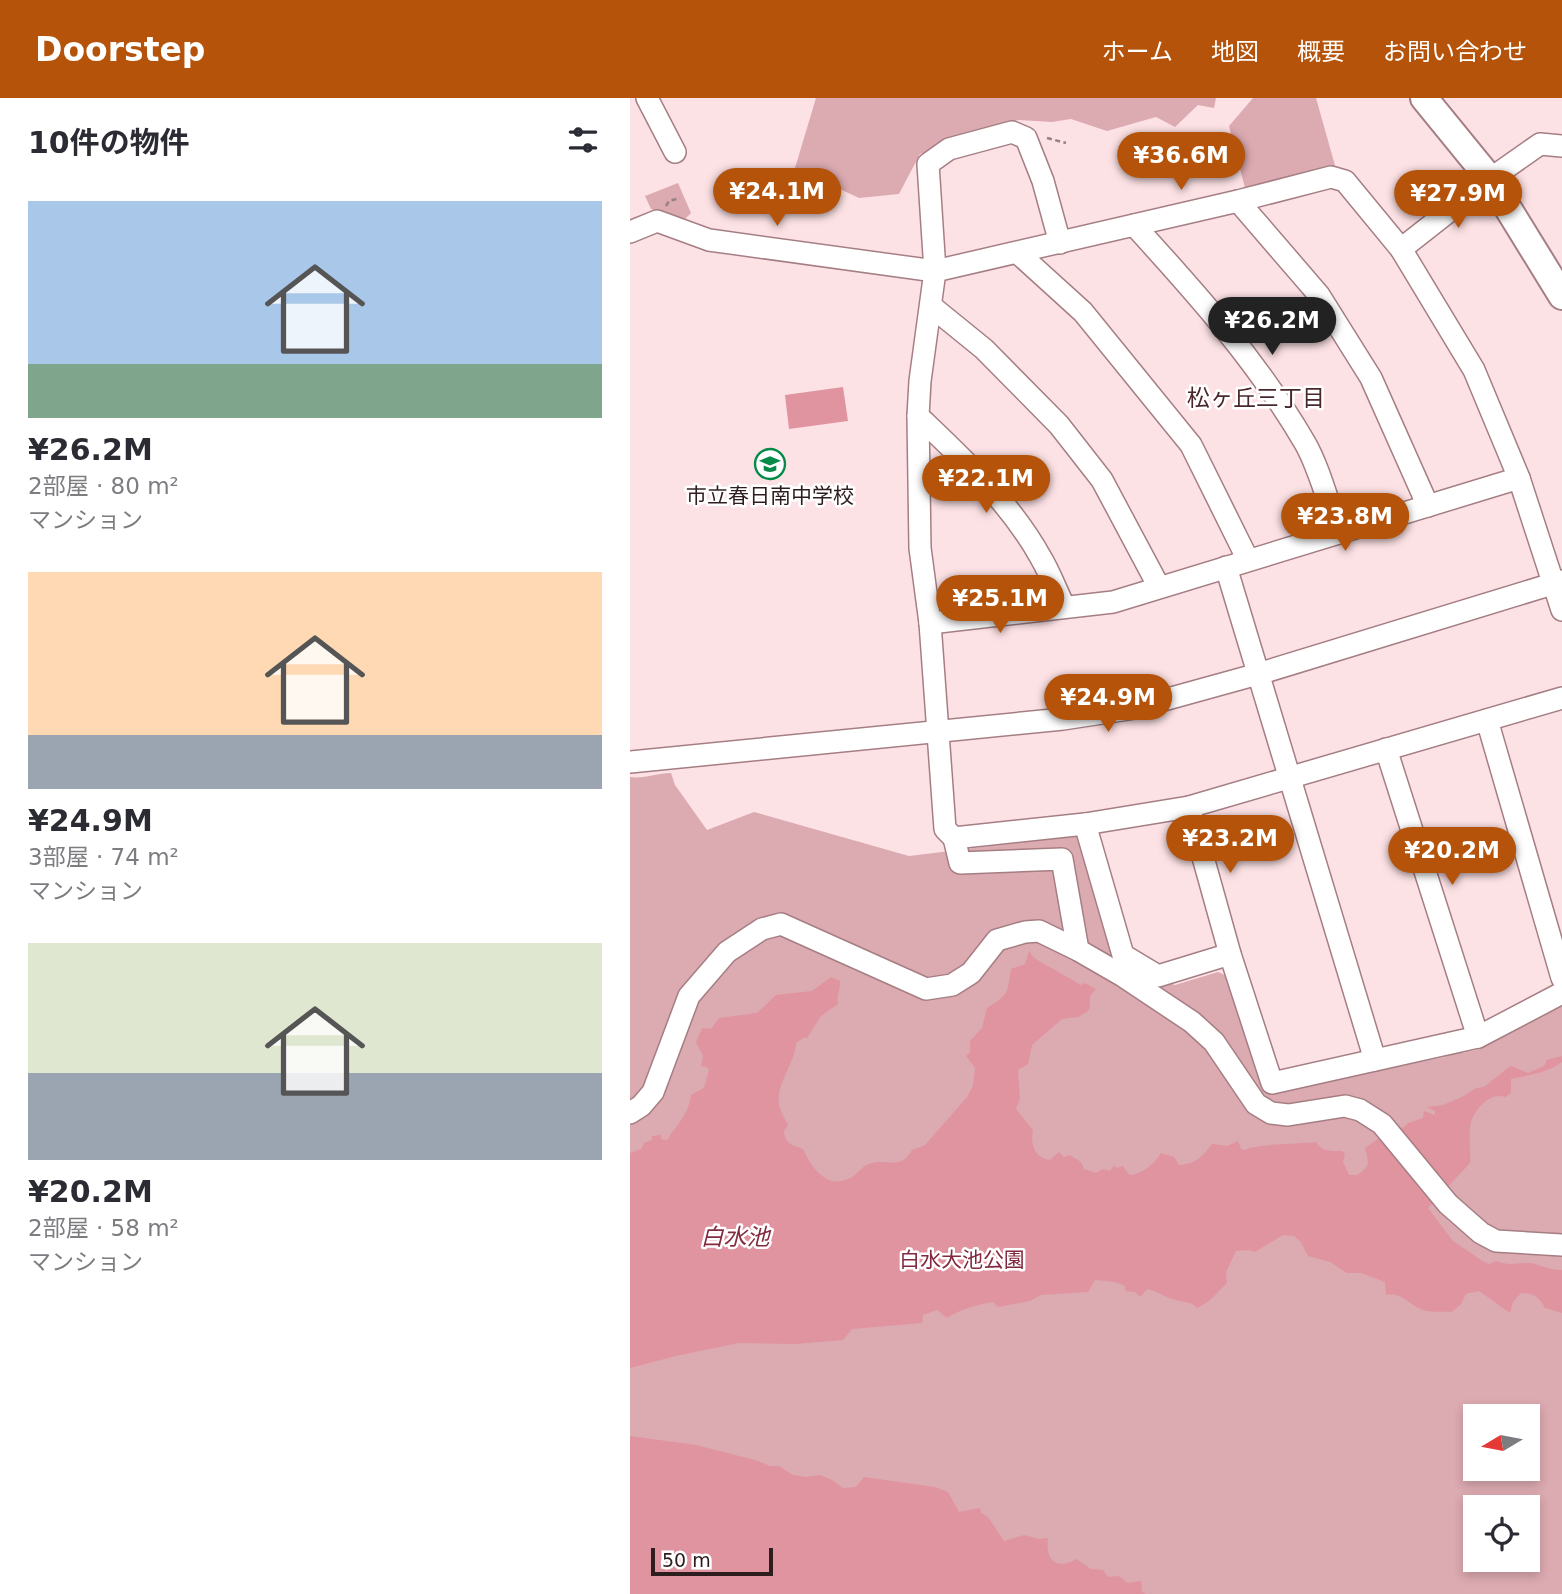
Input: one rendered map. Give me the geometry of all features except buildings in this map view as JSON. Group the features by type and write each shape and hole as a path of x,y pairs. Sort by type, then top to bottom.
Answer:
{"main road":[{"path":"1424,98 1490,178 1562,296"}],"street":[{"path":"647,98 675,152"},
{"path":"1060,243 1043,181 1026,138 1012,132 948,149 928,164 935,271 918,416 920,548 930,622 945,830 954,838 960,863 1062,859 1079,950"},
{"path":"1401,249 1490,178 1541,144 1562,146"},
{"path":"630,232 657,221 709,240 935,271 1331,177 1345,181 1401,249 1474,370 1519,478 1558,583 1562,610"},
{"path":"1238,201 1319,295 1371,377 1428,506"},
{"path":"1134,225 1212,312 1269,389 1306,445 1339,533"},
{"path":"1018,253 1083,312 1143,382 1191,445 1248,561"},
{"path":"931,306 984,349 1059,425 1102,480 1159,587"},
{"path":"918,416 965,460 1010,511 1041,558 1064,606"},
{"path":"930,622 1113,602 1519,478"},
{"path":"1226,567 1375,1060"},
{"path":"630,762 1063,719 1135,708 1258,674 1558,583"},
{"path":"954,838 1085,824 1189,807 1562,698"},
{"path":"1487,720 1562,978"},
{"path":"1386,749 1478,1037"},
{"path":"1189,807 1230,954 1272,1083 1478,1037 1562,993"},
{"path":"1085,824 1123,954 1158,976 1230,954"},
{"path":"630,1113 641,1106 653,1092 690,996 727,952 762,929 781,924 926,989 953,985 971,973 997,940 1025,932 1039,932 1079,950 1123,975 1192,1022 1214,1042 1256,1104 1271,1114 1288,1115 1345,1107 1360,1110 1382,1124 1448,1204 1481,1233 1496,1241 1562,1245"}],"green space":[{"path":"816,98 1216,98 1214,108 1198,105 1175,127 1156,117 1107,131 1071,119 1052,122 1018,120 920,154 899,194 859,198 795,168"},
{"path":"1253,98 1316,98 1336,169 1246,192 1229,126"},
{"path":"678,183 691,213 685,219 651,209 645,196"},
{"name":"白水大池公園","path":"671,773 675,785 707,830 754,812 909,856 1081,835 1113,963 1157,987 1169,983 1175,985 1218,972 1227,976 1252,1046 1256,1072 1272,1092 1445,1057 1459,1049 1462,1053 1477,1050 1562,1001 1562,1594 630,1594 630,777"}],"water":[{"path":"843,387 848,421 789,429 785,395"},
{"name":"白水池","path":"1029,951 1034,958 1081,985 1085,983 1096,989 1090,996 1090,1008 1087,1012 1078,1017 1062,1019 1032,1045 1028,1064 1018,1070 1020,1099 1016,1109 1033,1130 1032,1140 1037,1154 1050,1160 1059,1152 1064,1157 1070,1155 1081,1162 1084,1169 1096,1173 1103,1169 1110,1171 1114,1165 1116,1168 1123,1166 1129,1175 1139,1173 1148,1168 1161,1153 1174,1157 1179,1165 1190,1163 1205,1153 1212,1144 1227,1146 1238,1141 1241,1149 1245,1150 1267,1145 1316,1142 1324,1149 1342,1151 1345,1154 1343,1162 1349,1175 1357,1175 1367,1166 1365,1148 1388,1132 1423,1118 1424,1111 1435,1115 1435,1111 1427,1107 1443,1105 1476,1088 1484,1087 1509,1067 1528,1073 1544,1066 1547,1060 1562,1056 1562,1062 1550,1069 1511,1079 1511,1093 1505,1097 1489,1099 1480,1107 1470,1127 1470,1163 1428,1208 1453,1241 1484,1262 1529,1263 1562,1270 1562,1313 1545,1308 1533,1295 1521,1293 1513,1302 1510,1313 1479,1291 1466,1294 1461,1304 1452,1312 1426,1311 1397,1295 1386,1295 1385,1282 1361,1273 1347,1273 1330,1262 1308,1256 1301,1242 1294,1236 1283,1235 1255,1252 1236,1251 1226,1272 1227,1283 1210,1300 1197,1308 1151,1290 1147,1289 1140,1297 1135,1292 1125,1291 1125,1286 1115,1282 1095,1280 1088,1292 1041,1295 1030,1301 998,1307 993,1302 963,1310 947,1318 937,1310 923,1315 922,1323 852,1329 843,1340 796,1344 739,1343 630,1368 630,1153 641,1149 644,1143 652,1140 652,1136 661,1135 661,1139 667,1140 685,1114 691,1095 704,1088 709,1070 701,1066 703,1056 696,1042 702,1028 711,1029 719,1018 757,1013 776,995 812,991 831,977 840,981 838,1004 821,1016 807,1038 796,1043 780,1089 779,1104 788,1125 784,1131 788,1141 803,1149 822,1176 828,1180 843,1181 869,1164 903,1160 912,1150 925,1145 967,1097 973,1086 975,1068 966,1056 970,1052 970,1041 982,1028 987,1008 1006,992 1011,969 1025,964"},
{"path":"630,1436 696,1445 770,1466 779,1466 793,1475 820,1475 843,1488 856,1487 864,1477 935,1487 948,1492 959,1512 980,1508 981,1513 988,1517 1004,1541 1024,1535 1039,1539 1048,1538 1048,1552 1053,1561 1063,1564 1076,1559 1091,1569 1103,1570 1108,1577 1119,1576 1127,1583 1141,1581 1142,1592 1146,1594 630,1594"}],"place":[{"name":"市立春日南中学校","path":"770,464"}],"district":[{"name":"松ヶ丘三丁目","path":"1256,398"}]}
